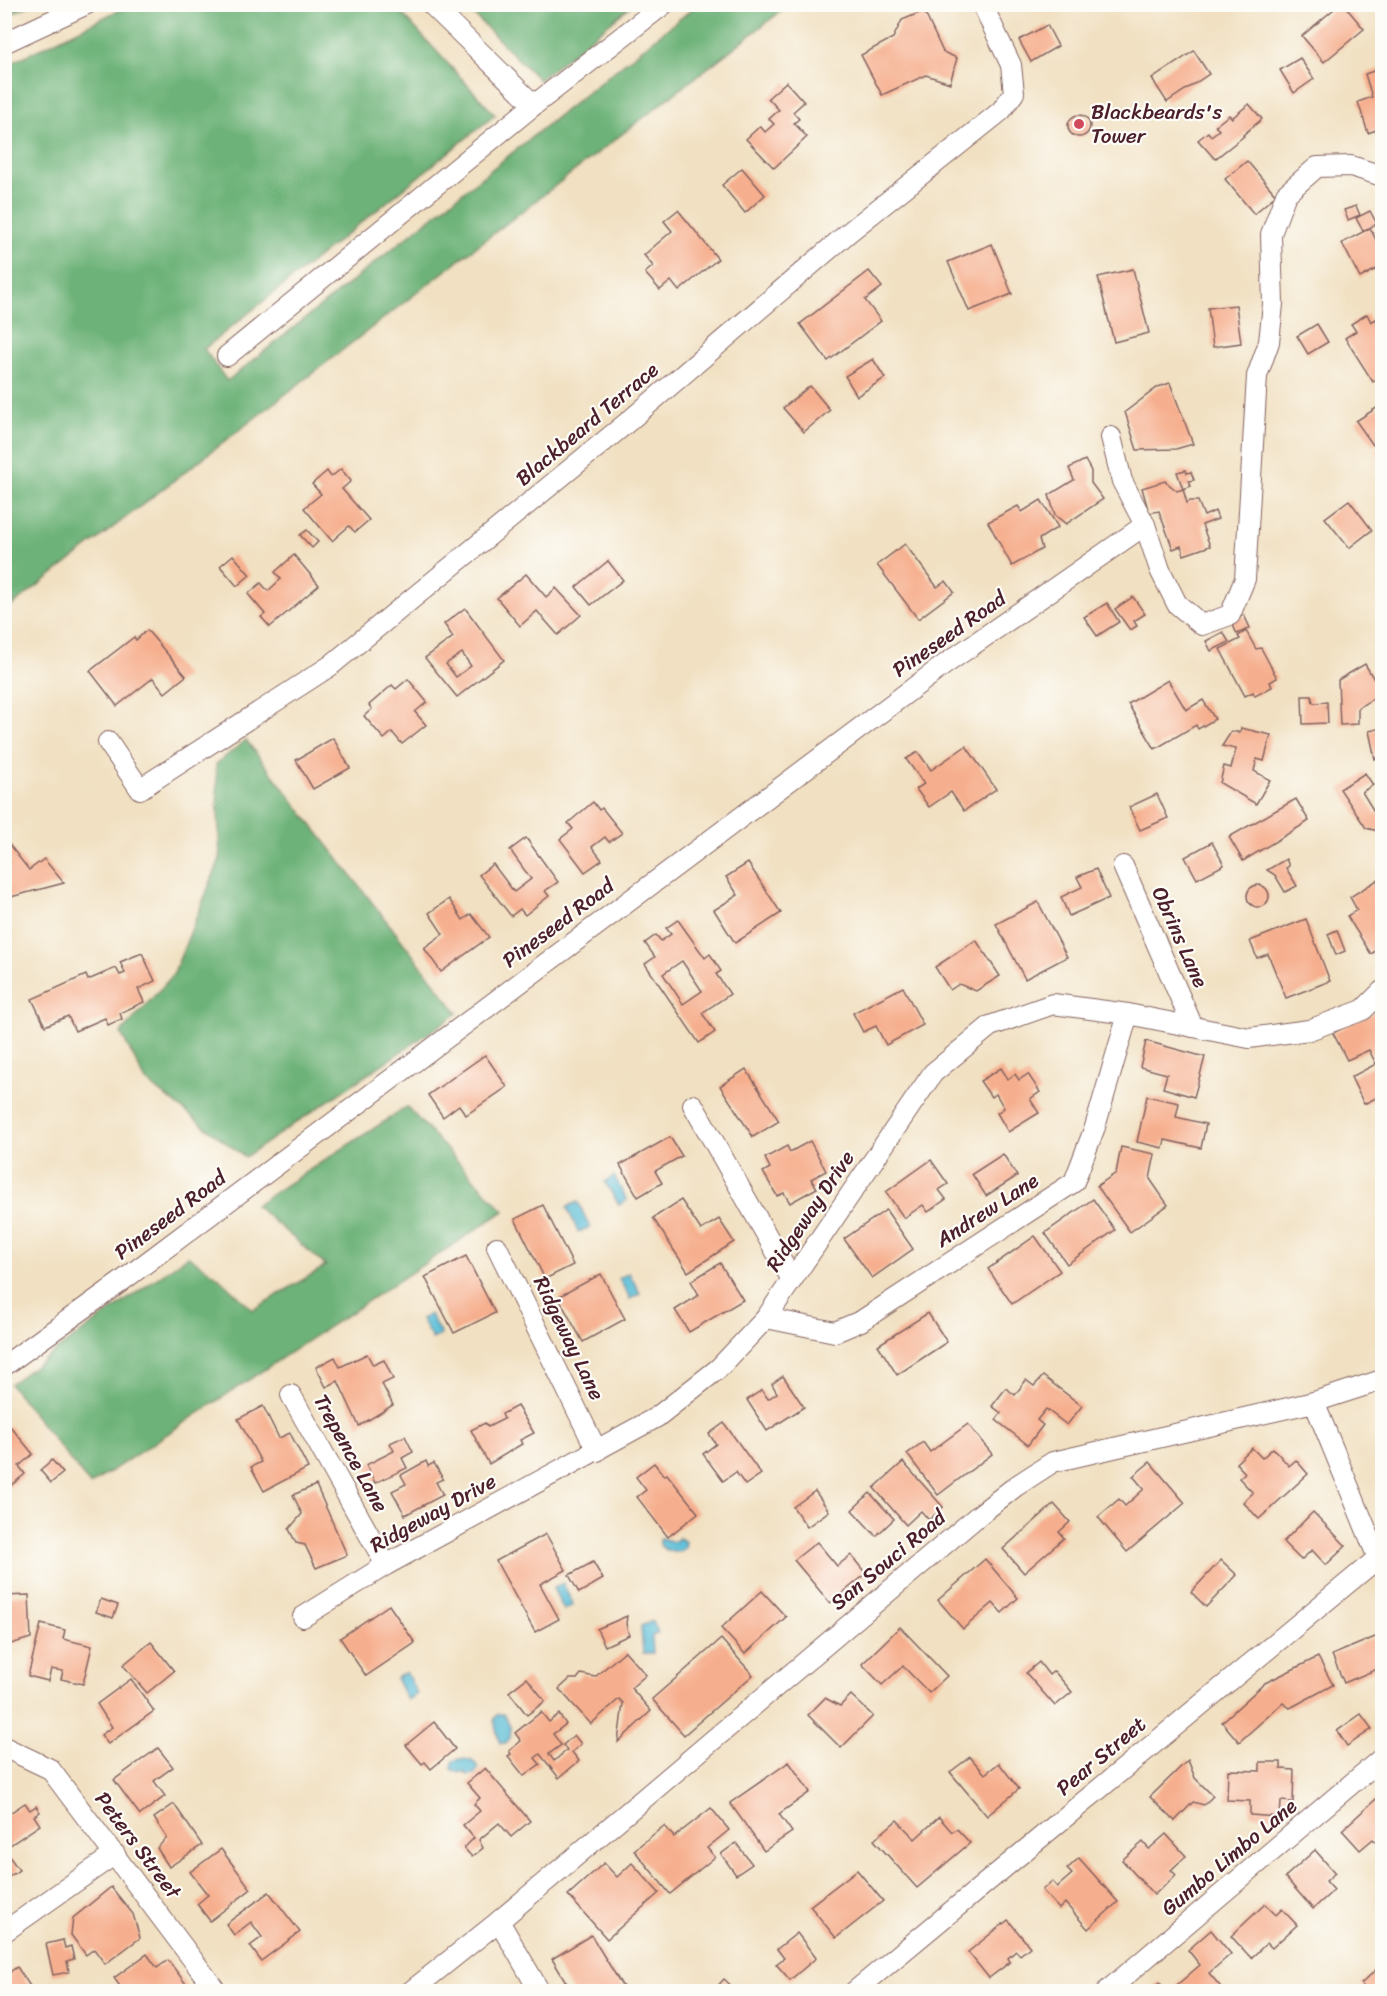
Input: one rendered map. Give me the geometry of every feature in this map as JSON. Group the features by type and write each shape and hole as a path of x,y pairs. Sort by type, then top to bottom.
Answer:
{"street":[{"path":"4,43 87,4"},
{"path":"431,4 534,105"},
{"path":"227,356 534,105 664,4"},
{"name":"Blackbeard Terrace","path":"108,742 140,789 330,666 629,421 856,226 1001,111 1014,93 1011,64 982,4"},
{"path":"1111,437 1122,481 1145,525 1160,570 1177,604 1202,625 1230,615 1245,579 1257,376 1269,342 1273,304 1271,234 1286,194 1317,166 1351,166 1383,176"},
{"name":"Pineseed Road","path":"4,1366 118,1284 944,665 1145,525"},
{"name":"Obrins Lane","path":"1123,866 1193,1027"},
{"name":"Ridgeway Drive","path":"303,1617 386,1565 657,1417 719,1368 766,1318 933,1073 990,1026 1053,1004 1128,1014 1249,1038 1309,1030 1363,1010 1383,992"},
{"name":"Andrew Lane","path":"766,1318 836,1332 861,1320 1074,1182 1095,1127 1128,1014"},
{"path":"693,1105 792,1281"},
{"name":"Ridgeway Lane","path":"497,1247 597,1451"},
{"name":"San Souci Road","path":"410,1992 499,1921 979,1515 1016,1486 1053,1462 1314,1402 1383,1380"},
{"name":"Trepence Lane","path":"291,1395 386,1565"},
{"path":"1314,1402 1380,1564"},
{"name":"Pear Street","path":"854,1992 1380,1564"},
{"name":"Peters Street","path":"4,1747 50,1769 217,1992"},
{"name":"Gumbo Limbo Lane","path":"1106,1992 1383,1758"},
{"path":"4,1932 115,1854"},
{"path":"499,1921 540,1992"}],"green space":[{"path":"5,4 30,4 30,5 5,17"},
{"path":"131,4 394,5 495,115 204,349 227,381 697,5 789,5 5,611 5,66"},
{"path":"464,5 632,5 539,80"},
{"path":"246,740 458,1013 245,1157 146,1081 121,1033 173,975 220,859 216,764"},
{"path":"407,1107 504,1211 90,1485 10,1384 188,1256 217,1276 253,1310 326,1266 255,1205"}],"water":[{"path":"614,1176 627,1200 619,1205 605,1182"},
{"path":"578,1202 590,1227 578,1232 567,1207"},
{"path":"629,1273 640,1293 630,1299 619,1278"},
{"path":"430,1314 441,1335 432,1339 421,1319"},
{"path":"661,1538 674,1542 679,1538 686,1542 685,1548 675,1552 669,1551 660,1545"},
{"path":"563,1583 573,1605 564,1610 553,1588"},
{"path":"653,1621 658,1633 652,1636 653,1653 643,1653 641,1626"},
{"path":"406,1672 417,1694 407,1700 396,1678"},
{"path":"498,1714 503,1714 510,1725 511,1732 506,1743 500,1743 498,1738 494,1719"},
{"path":"460,1759 475,1763 478,1768 475,1774 468,1775 452,1769 453,1761"}],"building":[{"path":"1340,4 1343,4 1364,29 1324,62 1302,36"},
{"path":"924,11 943,52 957,58 950,83 926,75 882,95 861,55 893,38 902,20"},
{"path":"1047,25 1058,46 1031,62 1019,40"},
{"path":"1194,51 1209,74 1167,102 1152,79"},
{"path":"1300,58 1314,79 1294,93 1280,70"},
{"path":"1382,68 1382,148 1376,130 1368,133 1358,102 1372,97 1365,74"},
{"path":"786,82 804,102 793,112 799,119 794,123 807,137 774,168 746,139 760,126 765,132 774,124 769,119 779,110 768,98"},
{"path":"1249,104 1262,119 1215,159 1198,140 1208,132 1211,136 1219,130 1215,126 1229,115 1232,118"},
{"path":"1075,115 1083,115 1090,122 1090,130 1083,137 1075,137 1068,130 1068,122"},
{"path":"1247,161 1276,195 1254,214 1225,179"},
{"path":"742,168 765,195 745,213 722,185"},
{"path":"1356,206 1360,215 1348,220 1344,210"},
{"path":"678,210 718,259 679,291 671,281 660,290 645,273 653,266 644,255 672,231 664,221"},
{"path":"1370,211 1377,224 1363,231 1356,218"},
{"path":"1370,228 1382,252 1382,266 1360,278 1342,243"},
{"path":"992,244 1012,294 969,311 948,262"},
{"path":"1133,269 1149,333 1114,342 1098,277"},
{"path":"869,271 882,287 865,300 881,321 828,361 800,324"},
{"path":"1236,305 1241,343 1213,347 1208,308"},
{"path":"1367,314 1371,322 1376,319 1382,329 1382,376 1373,382 1345,338 1356,331 1351,324"},
{"path":"1317,324 1328,342 1308,354 1297,336"},
{"path":"873,359 885,378 857,396 845,376"},
{"path":"1170,383 1193,444 1176,449 1137,450 1125,412 1158,387"},
{"path":"810,386 830,410 804,432 783,408"},
{"path":"1378,407 1382,414 1382,439 1373,445 1356,421"},
{"path":"1382,444 1382,459 1375,451"},
{"path":"1085,460 1091,471 1091,483 1103,499 1066,524 1055,515 1049,495 1074,480 1069,468"},
{"path":"341,469 351,481 342,489 369,520 355,532 349,526 332,541 304,508 321,494 312,484 327,471 331,477"},
{"path":"1186,470 1187,473 1191,472 1194,480 1189,481 1191,486 1183,489 1177,472"},
{"path":"1165,481 1177,491 1183,489 1187,503 1198,501 1204,516 1215,511 1218,519 1202,525 1210,546 1184,555 1181,546 1173,549 1159,511 1149,513 1142,488"},
{"path":"1041,500 1058,527 1039,539 1042,549 1012,566 988,522 1018,506 1022,512"},
{"path":"1349,500 1372,530 1349,548 1325,518"},
{"path":"307,530 318,542 312,548 300,535"},
{"path":"905,544 937,587 946,581 954,592 918,619 877,565"},
{"path":"233,555 250,575 237,586 220,566"},
{"path":"294,555 319,585 270,627 261,617 265,614 248,594 261,583 268,591 281,579 275,572"},
{"path":"608,561 623,580 591,605 576,587"},
{"path":"526,574 546,597 556,588 581,615 558,635 537,611 520,626 497,598"},
{"path":"1133,597 1145,614 1134,621 1137,626 1130,630 1115,609"},
{"path":"1107,603 1119,622 1097,636 1084,617"},
{"path":"465,608 504,660 457,697 425,658 453,637 444,624","holes":["462,653 471,666 456,677 446,664"]},
{"path":"1244,615 1250,628 1237,634 1231,621"},
{"path":"147,630 186,676 165,693 153,678 117,706 90,671 134,637 136,640"},
{"path":"1246,631 1256,649 1261,648 1277,678 1270,682 1272,687 1255,696 1253,692 1245,696 1220,649 1240,639 1238,636"},
{"path":"1223,632 1229,642 1211,651 1206,641"},
{"path":"1365,664 1382,693 1358,708 1358,724 1340,725 1338,680"},
{"path":"408,679 427,702 415,712 426,725 402,744 392,732 384,739 364,716 372,709 369,705 392,685 396,689"},
{"path":"1168,680 1186,710 1203,700 1215,719 1198,729 1196,725 1155,749 1128,704"},
{"path":"1302,696 1312,696 1313,703 1327,702 1328,723 1303,724"},
{"path":"1241,728 1271,735 1264,761 1257,759 1254,771 1270,780 1256,804 1220,783 1224,766 1231,768 1236,749 1222,746 1231,732 1240,732"},
{"path":"1382,728 1382,757 1375,759 1369,731"},
{"path":"333,738 350,768 313,789 296,760"},
{"path":"966,746 996,789 964,811 951,792 929,807 916,789 924,784 906,759 918,752 931,770"},
{"path":"1365,773 1373,785 1362,792 1375,813 1382,814 1382,832 1366,828 1340,789"},
{"path":"1157,794 1168,818 1140,830 1129,807"},
{"path":"1296,799 1309,821 1243,861 1229,837"},
{"path":"593,802 599,810 602,808 622,833 609,842 605,837 592,847 602,860 585,872 560,839 573,829 568,823"},
{"path":"4,838 29,870 44,859 64,883 7,898 4,896 4,867 10,863 4,856 4,851 9,848"},
{"path":"526,838 558,882 545,891 549,896 525,915 520,909 511,916 479,875 493,864 514,892 531,879 510,850"},
{"path":"1212,842 1224,865 1197,879 1185,857"},
{"path":"1286,859 1289,866 1286,868 1297,886 1285,892 1275,875 1267,870"},
{"path":"748,863 781,913 735,943 714,910 738,895 726,877"},
{"path":"1096,869 1109,898 1069,916 1061,897 1082,887 1077,877"},
{"path":"1382,877 1382,947 1371,954 1347,916 1357,910 1350,897"},
{"path":"1258,885 1266,888 1269,896 1266,904 1258,907 1250,904 1247,896 1250,888"},
{"path":"449,899 463,920 471,914 489,937 441,972 424,948 443,934 429,913"},
{"path":"1038,902 1067,957 1025,979 996,924"},
{"path":"1306,919 1330,981 1286,998 1268,954 1257,958 1250,941"},
{"path":"678,920 705,958 710,954 721,971 716,974 730,994 702,1013 715,1032 699,1043 645,964 655,957 645,943 656,935 661,941 671,934 666,928","holes":["682,961 702,991 683,1004 663,974"]},
{"path":"1337,930 1345,951 1336,955 1328,934"},
{"path":"976,940 1000,976 976,991 959,984 950,990 935,967"},
{"path":"142,953 155,981 138,989 144,1002 120,1013 122,1019 108,1025 105,1018 75,1031 68,1016 45,1026 32,999 86,975 88,980 116,968 120,975 125,973 120,962"},
{"path":"903,987 923,1025 886,1045 876,1026 863,1032 853,1013"},
{"path":"1382,1008 1382,1095 1364,1104 1351,1077 1376,1064 1369,1050 1347,1060 1333,1033"},
{"path":"1146,1041 1205,1057 1194,1097 1163,1088 1167,1074 1140,1067"},
{"path":"485,1055 507,1087 466,1115 459,1105 443,1117 428,1095"},
{"path":"1001,1068 1008,1079 1015,1074 1019,1080 1028,1074 1040,1092 1030,1099 1039,1113 1008,1132 997,1113 1004,1108 996,1094 991,1097 980,1081"},
{"path":"746,1069 779,1121 753,1137 720,1086"},
{"path":"1147,1096 1179,1103 1176,1117 1206,1124 1201,1148 1165,1140 1163,1148 1137,1142"},
{"path":"670,1137 682,1156 655,1171 662,1183 638,1197 620,1165"},
{"path":"810,1141 826,1171 811,1179 817,1188 790,1203 784,1193 777,1196 763,1172 770,1168 765,1158 787,1146 790,1152"},
{"path":"1121,1147 1155,1154 1150,1179 1168,1205 1130,1232 1097,1186 1116,1173"},
{"path":"1003,1154 1017,1176 986,1196 972,1174"},
{"path":"931,1160 948,1184 939,1190 946,1199 928,1212 923,1205 904,1218 886,1192"},
{"path":"1093,1199 1115,1230 1067,1264 1045,1233"},
{"path":"681,1200 701,1230 719,1219 734,1242 688,1272 653,1218"},
{"path":"543,1205 573,1265 545,1279 515,1219"},
{"path":"886,1210 913,1249 872,1278 844,1239"},
{"path":"1035,1236 1060,1271 1012,1304 988,1269"},
{"path":"466,1256 495,1313 454,1333 425,1277"},
{"path":"720,1263 743,1300 689,1332 675,1310 699,1295 691,1281"},
{"path":"601,1274 625,1319 583,1342 558,1297"},
{"path":"928,1313 947,1342 897,1375 878,1345"},
{"path":"367,1354 373,1365 384,1360 393,1379 382,1384 393,1405 359,1426 338,1381 326,1387 316,1367 335,1357 340,1367"},
{"path":"783,1376 804,1407 767,1431 747,1400 762,1390 768,1399 777,1393 772,1384"},
{"path":"1043,1376 1082,1406 1067,1425 1046,1409 1037,1420 1043,1425 1028,1445 996,1420 1001,1413 992,1406 1006,1388 1015,1395 1026,1380 1034,1386"},
{"path":"263,1406 279,1438 290,1433 308,1468 264,1491 251,1467 261,1462 238,1419"},
{"path":"517,1406 534,1433 520,1440 522,1444 489,1464 471,1430 485,1423 488,1427 504,1419 502,1414"},
{"path":"724,1423 761,1474 745,1485 736,1472 723,1481 703,1454 716,1444 709,1434"},
{"path":"968,1424 992,1454 938,1495 907,1454 923,1442 930,1452"},
{"path":"10,1426 33,1454 19,1466 25,1474 8,1488 4,1484 4,1431"},
{"path":"405,1436 413,1452 402,1458 407,1468 375,1483 366,1465 394,1451 390,1443"},
{"path":"1252,1448 1262,1458 1273,1448 1289,1466 1296,1460 1308,1474 1259,1519 1243,1502 1253,1493 1239,1478 1245,1473 1236,1463"},
{"path":"52,1460 63,1473 51,1483 40,1470"},
{"path":"426,1461 428,1466 434,1463 443,1479 436,1482 443,1495 405,1515 392,1491 406,1484 401,1475"},
{"path":"903,1462 943,1507 929,1520 921,1511 906,1525 874,1488"},
{"path":"1150,1462 1185,1503 1127,1552 1098,1517 1119,1499 1125,1506 1144,1489 1133,1476"},
{"path":"654,1463 664,1476 667,1474 698,1513 668,1537 637,1497 646,1490 636,1477"},
{"path":"316,1485 347,1555 316,1568 305,1545 296,1543 289,1529 302,1514 293,1495"},
{"path":"815,1491 829,1511 807,1527 793,1507"},
{"path":"870,1493 894,1519 876,1536 852,1510"},
{"path":"1054,1504 1070,1522 1059,1532 1064,1538 1024,1573 1003,1549"},
{"path":"1313,1512 1346,1546 1326,1565 1312,1550 1301,1560 1283,1542"},
{"path":"546,1534 566,1570 540,1584 559,1619 535,1632 496,1561"},
{"path":"817,1542 837,1566 851,1555 866,1574 830,1603 794,1560"},
{"path":"985,1559 1018,1598 1002,1613 993,1603 963,1629 938,1600"},
{"path":"1221,1560 1237,1575 1206,1607 1191,1592"},
{"path":"593,1562 603,1579 579,1593 569,1575"},
{"path":"762,1591 786,1617 745,1654 721,1628"},
{"path":"29,1595 31,1638 4,1646 4,1596"},
{"path":"101,1599 118,1605 113,1618 96,1612"},
{"path":"389,1605 415,1643 366,1676 340,1638"},
{"path":"627,1616 626,1624 629,1635 605,1646 597,1629"},
{"path":"41,1624 65,1630 63,1639 92,1646 83,1684 61,1679 63,1671 51,1669 48,1681 28,1676"},
{"path":"900,1627 947,1676 929,1693 903,1666 882,1685 862,1664"},
{"path":"1380,1635 1382,1667 1344,1683 1332,1655"},
{"path":"721,1639 753,1675 684,1735 652,1699"},
{"path":"151,1642 174,1671 147,1693 123,1665"},
{"path":"625,1651 646,1675 631,1688 651,1711 618,1742 623,1703 619,1699 591,1724 559,1689 570,1679 577,1679 581,1674 595,1677"},
{"path":"1318,1657 1333,1685 1290,1708 1283,1703 1239,1742 1222,1722 1265,1683"},
{"path":"1039,1662 1049,1675 1054,1671 1072,1692 1055,1706 1026,1673"},
{"path":"527,1678 545,1701 527,1715 509,1692"},
{"path":"131,1679 154,1711 108,1744 101,1735 112,1727 97,1704"},
{"path":"851,1695 873,1716 841,1748 808,1715 825,1698 840,1706"},
{"path":"541,1712 549,1722 559,1714 566,1724 553,1734 561,1745 549,1754 554,1761 567,1750 563,1745 574,1735 581,1744 572,1752 579,1761 559,1778 540,1754 535,1758 540,1764 524,1776 508,1756 511,1754 509,1751 521,1741 515,1733"},
{"path":"1361,1714 1372,1729 1347,1746 1337,1731"},
{"path":"434,1722 455,1749 431,1769 425,1762 422,1764 406,1745"},
{"path":"158,1748 173,1767 154,1781 165,1796 140,1815 114,1780"},
{"path":"970,1757 985,1774 999,1763 1019,1789 987,1816 950,1772"},
{"path":"1188,1760 1195,1778 1213,1796 1204,1805 1193,1802 1175,1821 1150,1797"},
{"path":"789,1762 810,1792 779,1814 792,1832 764,1851 730,1803"},
{"path":"1260,1762 1281,1762 1281,1769 1294,1770 1293,1802 1281,1801 1280,1817 1250,1815 1250,1801 1227,1800 1228,1770 1260,1771"},
{"path":"485,1768 530,1821 511,1837 499,1823 479,1840 483,1848 472,1857 464,1848 474,1838 463,1825 480,1811 474,1804 480,1798 467,1783"},
{"path":"1376,1799 1382,1805 1382,1850 1373,1839 1360,1850 1342,1830"},
{"path":"25,1803 30,1810 36,1806 40,1812 34,1816 40,1825 4,1849 4,1817"},
{"path":"174,1804 202,1845 169,1867 157,1848 167,1838 154,1818"},
{"path":"711,1808 729,1830 707,1848 715,1857 670,1894 634,1850 664,1826 674,1837"},
{"path":"939,1817 952,1832 957,1829 970,1843 917,1888 874,1840 897,1820 915,1839"},
{"path":"1166,1834 1186,1856 1171,1870 1176,1875 1154,1895 1122,1860 1143,1842 1149,1849"},
{"path":"736,1843 752,1864 736,1875 721,1854"},
{"path":"4,1849 19,1870 4,1880"},
{"path":"221,1849 251,1889 210,1921 197,1904 208,1895 190,1872"},
{"path":"1315,1850 1335,1873 1326,1881 1334,1890 1313,1909 1285,1877"},
{"path":"1079,1858 1118,1902 1088,1929 1065,1903 1059,1909 1042,1890 1052,1881 1057,1887 1072,1874 1067,1869"},
{"path":"604,1863 617,1877 632,1863 659,1893 607,1939 568,1895"},
{"path":"857,1870 883,1901 836,1938 810,1906"},
{"path":"111,1887 133,1914 140,1938 105,1964 94,1949 86,1955 71,1935 73,1918"},
{"path":"269,1892 300,1932 261,1961 250,1946 262,1937 251,1922 234,1935 226,1924"},
{"path":"1265,1904 1276,1915 1282,1909 1297,1925 1272,1948 1267,1943 1251,1958 1231,1936"},
{"path":"1008,1920 1030,1947 1020,1955 1016,1951 1008,1958 1010,1962 989,1978 968,1952"},
{"path":"1211,1930 1231,1954 1209,1973 1225,1992 1173,1992 1171,1990 1200,1965 1188,1950"},
{"path":"797,1933 816,1958 790,1980 776,1964 784,1958 777,1949"},
{"path":"591,1935 623,1987 615,1992 572,1992 552,1959"},
{"path":"63,1940 65,1948 71,1946 74,1959 67,1961 69,1972 53,1975 46,1944"},
{"path":"147,1954 157,1968 168,1960 192,1992 124,1992 114,1978"},
{"path":"1382,1964 1382,1992 1368,1992 1361,1984"},
{"path":"17,1967 34,1992 4,1992 4,1976"},
{"path":"724,1979 738,1992 712,1992"},
{"path":"1159,1982 1167,1992 1148,1992"}],"place":[{"name":"Blackbeards's Tower","path":"1079,124"}]}
